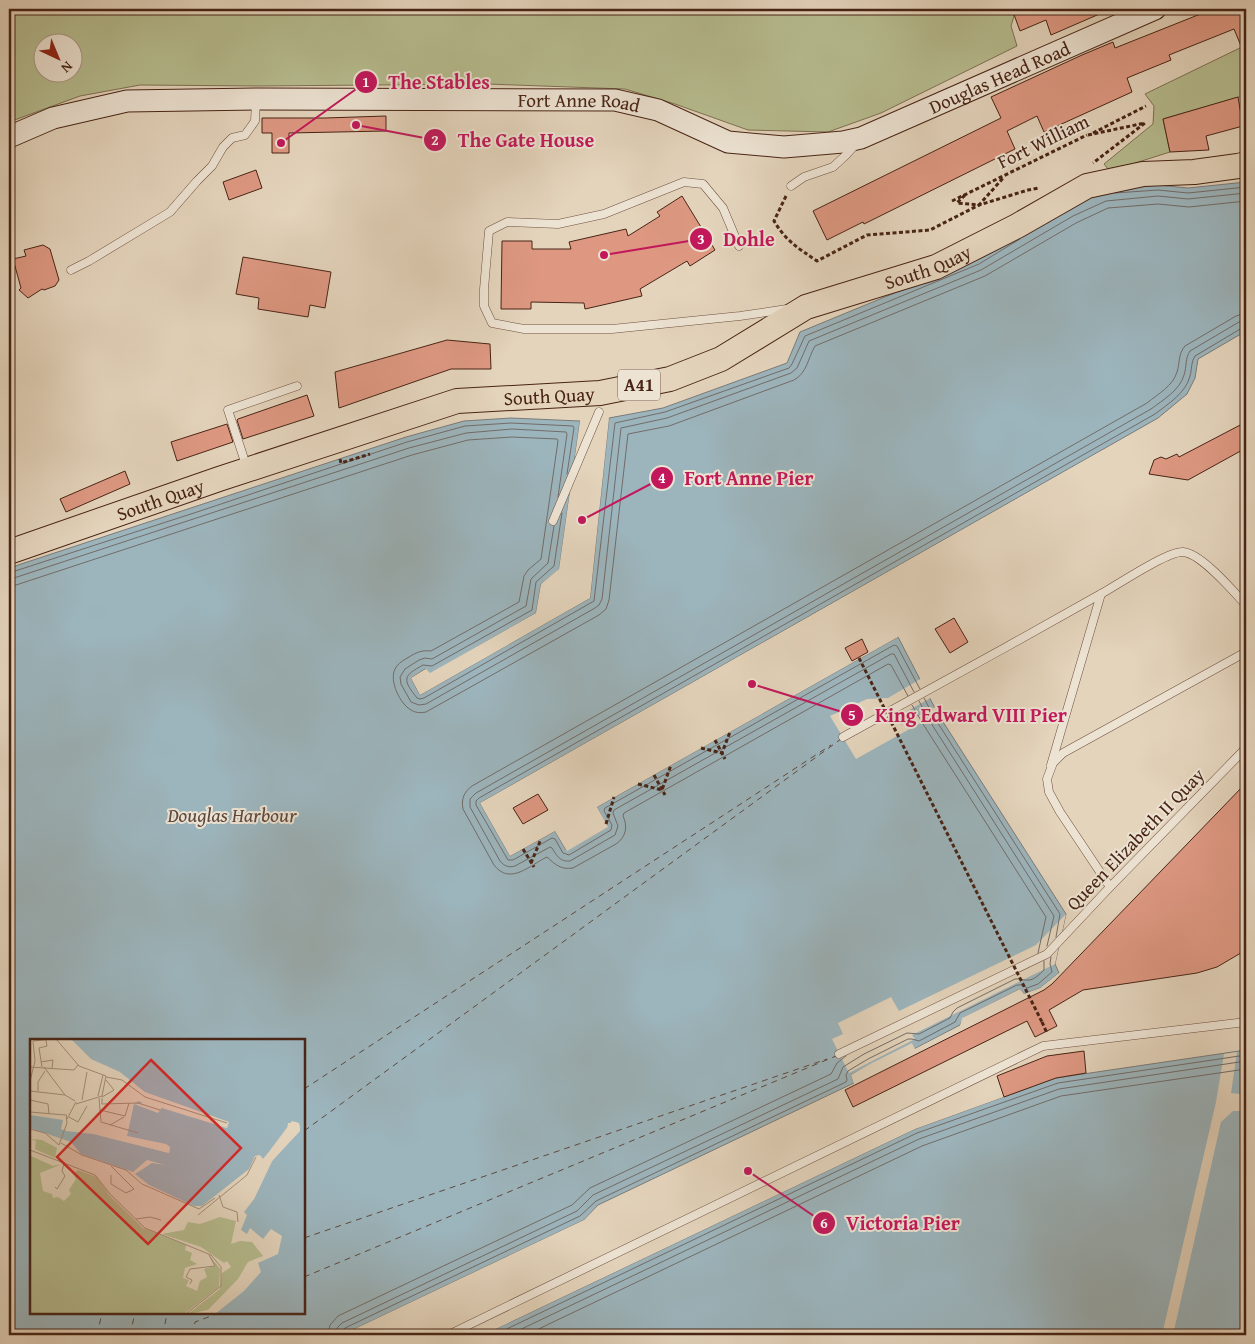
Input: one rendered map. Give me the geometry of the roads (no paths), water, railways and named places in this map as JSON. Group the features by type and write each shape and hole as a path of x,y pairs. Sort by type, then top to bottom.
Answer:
{"main road":[{"name":"Douglas Head Road","path":"852,140 1154,9"},
{"name":"Fort Anne Road","path":"9,137 53,118 127,101 256,99 615,100 658,110 728,142 784,147 852,140"},
{"name":"South Quay","path":"9,552 247,470 457,401 600,393 670,379 721,359 806,307 936,266 1017,226 1087,186 1143,174 1194,172 1246,164"}],"lane":[{"path":"71,270 170,212 212,166 223,147 232,138 245,135 255,121 256,99"},
{"path":"791,186 804,177 832,168 846,155 852,140"},
{"path":"739,246 723,208 703,184 684,182 604,214 558,224 507,222 489,231 484,306 492,323 524,329 612,329 740,316 806,307"},
{"path":"247,470 228,410 297,386"},
{"path":"553,521 598,412"},
{"path":"843,737 1166,556 1183,552 1195,556 1246,605"},
{"path":"1101,594 1047,779 1049,792 1060,812 1110,887"},
{"path":"1047,779 1053,763 1064,753 1246,652"},
{"name":"Queen Elizabeth II Quay","path":"839,1054 1047,954 1246,748"},
{"path":"448,1335 1043,1046 1246,1022"}],"water":[{"name":"Douglas Harbour","path":"1246,182 1246,331 1198,359 1195,378 1187,394 1158,418 480,803 510,856 555,831 566,850 607,827 597,807 898,637 938,714 1066,914 1055,964 1059,973 1040,988 1024,994 1020,989 963,1018 960,1025 914,1049 912,1044 851,1075 854,1083 598,1205 584,1220 342,1335 9,1335 9,568 406,437 464,421 511,418 580,421 559,570 541,584 536,613 430,674 425,669 411,678 420,695 590,598 609,418 663,408 787,363 800,332 977,259 1102,190 1158,185 1188,188"},
{"path":"1246,1050 1246,1335 483,1335 915,1129 1056,1078"}],"place":[{"name":"The Gate House","path":"356,125"},
{"name":"The Stables","path":"281,143"},
{"name":"Dohle","path":"604,255"},
{"name":"Fort Anne Pier","path":"582,520"},
{"name":"King Edward VIII Pier","path":"752,684"},
{"name":"Victoria Pier","path":"748,1171"}]}
